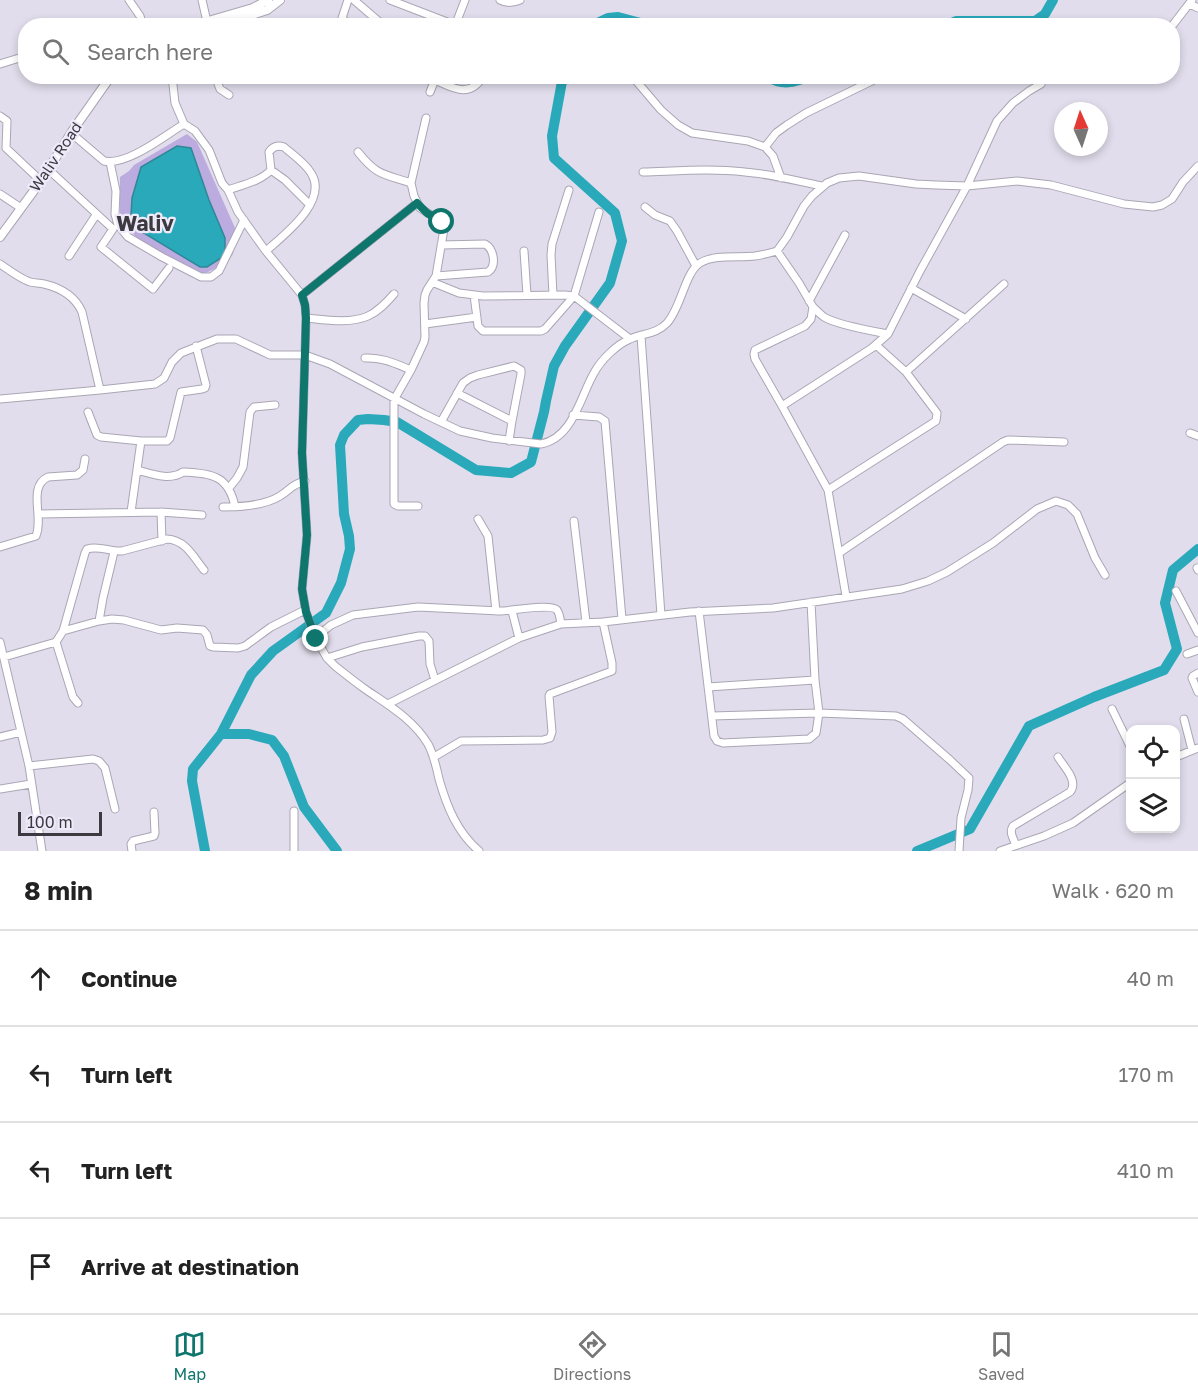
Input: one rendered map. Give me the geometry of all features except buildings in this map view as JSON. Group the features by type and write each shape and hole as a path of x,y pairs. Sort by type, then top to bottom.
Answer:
{"main road":[{"path":"225,18 254,8 268,0"},
{"path":"244,18 267,10 280,0"},
{"name":"Waliv Road","path":"2,232 41,181 105,84"}],"street":[{"path":"129,0 141,18"},
{"path":"202,0 206,18"},
{"path":"342,18 348,0"},
{"path":"354,0 375,18"},
{"path":"390,0 437,18"},
{"path":"458,18 465,0"},
{"path":"500,0 505,3 520,0"},
{"path":"1179,18 1191,2 1198,8"},
{"path":"0,64 18,58"},
{"path":"173,84 176,103 184,124 195,131 209,150 222,183 228,190 238,212 302,295 305,305 302,453 307,535 302,589 305,611 327,658 417,728 434,757 446,804 464,835 479,851"},
{"path":"218,84 220,89 228,95"},
{"path":"430,92 433,84"},
{"path":"447,84 459,91 468,90 476,84"},
{"path":"639,84 661,110 692,134 748,141 765,147 773,156 782,178"},
{"path":"765,147 782,129 806,113 866,84"},
{"path":"782,405 876,345 888,334 967,186 998,121 1012,103 1041,84"},
{"path":"0,116 7,121 6,148 41,181"},
{"path":"418,506 394,504 395,398 424,342 425,296 434,279 444,225 417,203 411,183 426,118"},
{"path":"71,133 104,161 110,162 132,157 184,124"},
{"path":"266,250 299,220 310,205 316,192 312,174 284,147 275,147 269,152 272,170 310,205"},
{"path":"358,152 377,172 411,183"},
{"path":"110,162 116,191 115,214 118,225 128,237 201,277 211,277 219,272 244,220"},
{"path":"0,399 155,384 164,378 176,357 181,353 218,339 230,338 237,339 270,355 305,356 330,364 460,431 509,441 548,443 569,425 594,371 607,356 630,339 662,328 670,320 696,266 703,261 718,258 755,256 777,251 804,206 827,183 839,178 859,176 916,184 967,186 1017,181 1052,185 1124,204 1153,207 1172,199 1183,182 1198,166"},
{"path":"48,170 113,229 101,247 153,289 169,268"},
{"path":"228,190 263,177 272,170"},
{"path":"643,172 729,170 770,175 822,186"},
{"path":"553,295 552,244 569,190"},
{"path":"0,194 21,208"},
{"path":"302,295 417,203"},
{"path":"645,207 655,215 670,221 696,266"},
{"path":"474,295 478,326 483,331 541,331 574,296 599,212"},
{"path":"69,256 96,215"},
{"path":"845,235 811,304 811,319 805,327 758,348 754,354 828,490 846,596"},
{"path":"434,279 488,272 494,266 492,249 485,244 441,245"},
{"path":"524,251 527,295"},
{"path":"777,251 811,304 824,317 888,334"},
{"path":"0,264 30,282 44,284 71,296 78,304 82,312 100,390"},
{"path":"434,279 459,293 474,295 574,296 630,339"},
{"path":"906,372 1004,285"},
{"path":"911,288 966,319"},
{"path":"306,318 337,321 368,316 394,294"},
{"path":"425,324 477,317"},
{"path":"641,336 661,615"},
{"path":"828,490 936,421 937,413 906,372 876,345"},
{"path":"88,412 97,435 141,441 167,441 170,438 181,392 205,388 206,381 196,346"},
{"path":"365,358 382,359 411,370"},
{"path":"441,422 463,383 470,378 514,366 519,367 521,374 509,441"},
{"path":"457,393 512,421"},
{"path":"229,488 243,467 251,409 275,405"},
{"path":"573,415 599,417 605,422 622,620"},
{"path":"1190,433 1198,436"},
{"path":"839,553 1008,440 1064,442"},
{"path":"131,512 141,441"},
{"path":"0,547 36,536 39,514 36,490 39,483 48,477 77,476 83,470 85,459"},
{"path":"137,470 173,477 183,472 196,472 223,481 232,494 235,507"},
{"path":"223,507 270,501 281,496 297,483 305,481"},
{"path":"388,704 519,638 561,624 699,611 773,608 902,589 928,581 946,572 993,543 1037,509 1056,501 1068,505 1077,514 1095,558 1105,575"},
{"path":"39,514 160,512 201,515"},
{"path":"160,512 162,541"},
{"path":"478,519 488,536 496,611"},
{"path":"574,520 586,622"},
{"path":"4,657 56,642 63,631 87,549 95,547 114,552 173,540 184,545 204,570"},
{"path":"99,621 114,552"},
{"path":"1176,591 1198,633"},
{"path":"699,611 714,736 717,741 723,743 809,739 816,733 819,713 811,602"},
{"path":"317,640 321,633 331,625 353,615 418,607 496,611 553,607 559,614 561,624"},
{"path":"63,631 99,621 124,620 161,630 177,628 203,630 210,646 238,648 245,646 271,627 305,611"},
{"path":"512,611 519,638"},
{"path":"434,757 461,741 550,738 552,732 550,694 612,671 603,621"},
{"path":"327,658 362,647 425,636 429,641 430,664 435,680"},
{"path":"0,642 28,766 42,851"},
{"path":"56,642 73,697 78,703"},
{"path":"1187,654 1198,650"},
{"path":"1198,673 1192,678 1198,692"},
{"path":"708,687 815,680"},
{"path":"1112,709 1126,736"},
{"path":"712,716 819,713 889,715 903,719 969,778 961,818 959,848"},
{"path":"1180,755 1195,749 1184,719"},
{"path":"0,736 21,732"},
{"path":"1016,845 1011,832 1013,826 1073,789 1073,781 1058,757"},
{"path":"28,766 93,759 99,761 105,768 115,809"},
{"path":"0,789 31,784"},
{"path":"1000,851 1073,823 1126,786"},
{"path":"294,811 294,851"},
{"path":"132,851 133,841 154,836 154,812"}],"shaded area":[{"path":"187,134 197,142 235,228 233,254 226,263 202,275 140,242 120,217 120,177 134,165","holes":["209,200 225,238 224,256 207,267 200,267 142,232 133,223"]}],"water":[{"path":"177,146 191,148 225,238 224,256 207,267 200,267 142,232 133,223 131,215 132,198 141,167"}],"waterway":[{"path":"1039,18 1045,14 1053,0"},
{"path":"608,18 622,18"},
{"path":"205,851 192,781 193,769 221,734 251,675 273,651 326,613 341,583 350,549 344,514 340,445 344,435 358,420 384,420 397,422 476,470 511,473 531,462 554,366 565,346 610,283 622,241 615,213 554,158 552,136 562,84"},
{"path":"917,851 970,829 1029,726 1094,697 1164,670 1177,649 1165,603 1173,570 1198,549"},
{"path":"221,734 249,734 272,740 284,756 304,807 337,851"}],"district":[{"name":"Waliv","path":"145,224"}],"route":[{"path":"316,639 303,603 302,589 307,535 302,453 306,318 302,295 417,203 420,208 442,222"}]}
